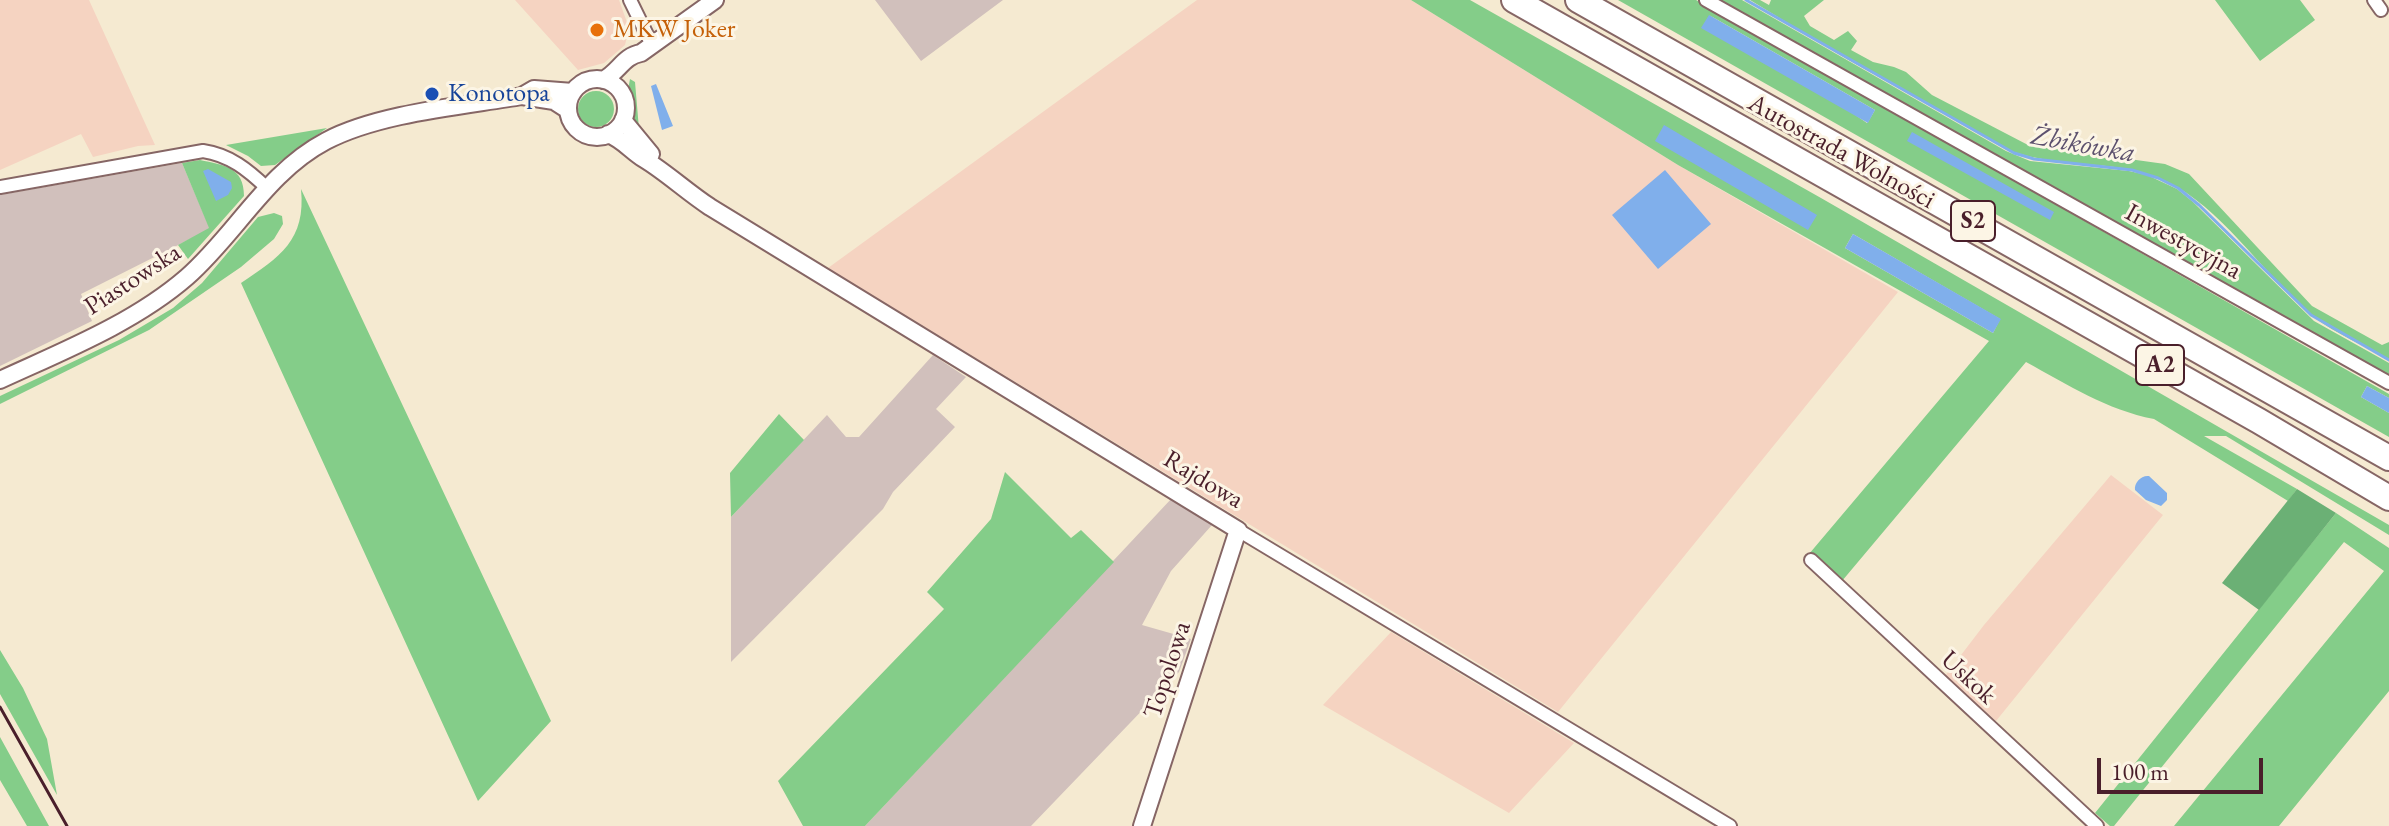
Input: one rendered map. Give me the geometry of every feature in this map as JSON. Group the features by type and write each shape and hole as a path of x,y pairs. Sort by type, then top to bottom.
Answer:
{"highway":[{"name":"Autostrada Wolności","path":"1514,0 2246,413 2389,498"},
{"name":"S2","path":"1578,0 2389,458"}],"street":[{"path":"630,0 647,49"},
{"path":"647,49 621,84 625,102 623,120 608,134 595,136 582,132 573,123 568,110 573,92 586,81 603,80 626,58 647,49 715,0"},
{"name":"Inwestycyjna","path":"1706,0 2389,383"},
{"path":"603,80 620,90"},
{"name":"Piastowska","path":"522,96 534,89 573,92"},
{"name":"Piastowska","path":"0,380 121,321 175,288 202,264 267,188 301,157 326,141 398,118 522,96 554,101 568,110"},
{"name":"Rajdowa","path":"623,120 658,166"},
{"name":"Rajdowa","path":"608,134 658,166 710,207 1730,826"},
{"path":"0,187 203,151 223,156 244,167 267,188"},
{"name":"Topolowa","path":"1142,826 1238,530"},
{"name":"Uskok","path":"1811,560 2097,826"}],"shaded area":[{"path":"0,0 89,0 155,145 93,157 81,134 0,170"},
{"path":"515,0 619,0 629,28 625,45 604,63 578,70"},
{"path":"875,0 1003,0 921,61"},
{"path":"1197,0 1411,0 1678,165 1898,292 1558,712 828,268"},
{"path":"182,163 210,229 81,294 92,321 0,366 0,195"},
{"path":"933,355 966,377 936,409 955,427 893,492 883,509 731,662 731,517 827,415 846,437 859,437"},
{"path":"2111,475 2163,515 1996,721 1945,676 1984,625"},
{"path":"1172,498 1212,525 1171,571 1142,625 1191,639 1179,672 1031,826 865,826"},
{"path":"1391,632 1574,743 1509,813 1323,705"}],"green space":[{"path":"1411,0 1470,0 2389,525 2389,535 2226,436 2204,436 2297,489 2288,501 2154,419 2104,403 2026,362 1842,581 1809,554 1989,341 1678,165","holes":["1853,234 2000,319 1993,333 1845,248"]},
{"path":"1618,0 1696,0 2389,394 2389,398 2367,386 2361,397 2389,413 2389,437","holes":["1709,15 1875,110 1867,123"]},
{"path":"1718,0 1742,0 2006,151 2030,161 2129,171 2147,175 2177,189 2314,321 2389,363 2389,380 2113,220"},
{"path":"1750,0 1760,0 1769,5 1771,0 1824,0 1804,16 1810,26 1834,40 1848,31 1857,41 1851,50 1873,62 1906,72 1932,95 2028,145 2165,164 2189,174 2312,306 2382,345 2389,342 2389,359 2314,317 2213,214 2177,187 2137,171 2053,161 2011,151 1847,59"},
{"path":"2215,0 2300,0 2315,20 2260,61"},
{"path":"630,79 635,82 639,129 629,106"},
{"path":"596,91 609,96 614,109 609,122 596,127 583,122 578,109 583,96"},
{"path":"327,128 275,165 261,166 226,145"},
{"path":"200,160 224,166 236,173 244,196 188,259 178,245 209,228 182,163"},
{"path":"301,189 551,721 478,801 241,283 268,265 288,245 299,222"},
{"path":"274,213 282,216 283,224 274,239 241,267 149,330 0,404 0,396 119,340 173,308 202,283 258,217"},
{"path":"779,414 804,440 731,517 730,473"},
{"path":"1005,472 1071,538 1081,530 1114,562 865,826 803,826 778,781 944,609 927,592 991,519"},
{"path":"2297,489 2336,513 2259,610 2222,583"},
{"path":"2336,513 2389,548 2389,691 2279,826 2174,826 2384,571 2344,542 2114,826 2110,826 2095,813"},
{"path":"0,650 23,688 47,739 57,795 0,694"},
{"path":"0,737 49,826 27,826 0,780"}],"water":[{"path":"1709,15 1875,110 1868,123 1701,28"},
{"path":"656,84 673,126 662,130 651,86"},
{"path":"1664,125 1817,215 1808,230 1655,141"},
{"path":"1912,132 2054,212 2050,220 1907,141"},
{"path":"208,169 231,182 228,195 216,201 203,171"},
{"path":"1665,170 1711,224 1658,269 1612,215"},
{"path":"1853,234 2001,319 1993,333 1845,248"},
{"path":"2367,386 2389,398 2389,413 2361,397"},
{"path":"2149,476 2167,493 2167,500 2161,506 2146,500 2135,490 2139,480"}],"waterway":[{"name":"Żbikówka","path":"1746,0 2014,153 2034,159 2132,170 2178,188 2311,315 2389,360"}],"railway":[{"path":"0,707 67,826"}],"place":[{"name":"MKW Joker","path":"597,30"},
{"name":"Konotopa","path":"432,94"}]}
